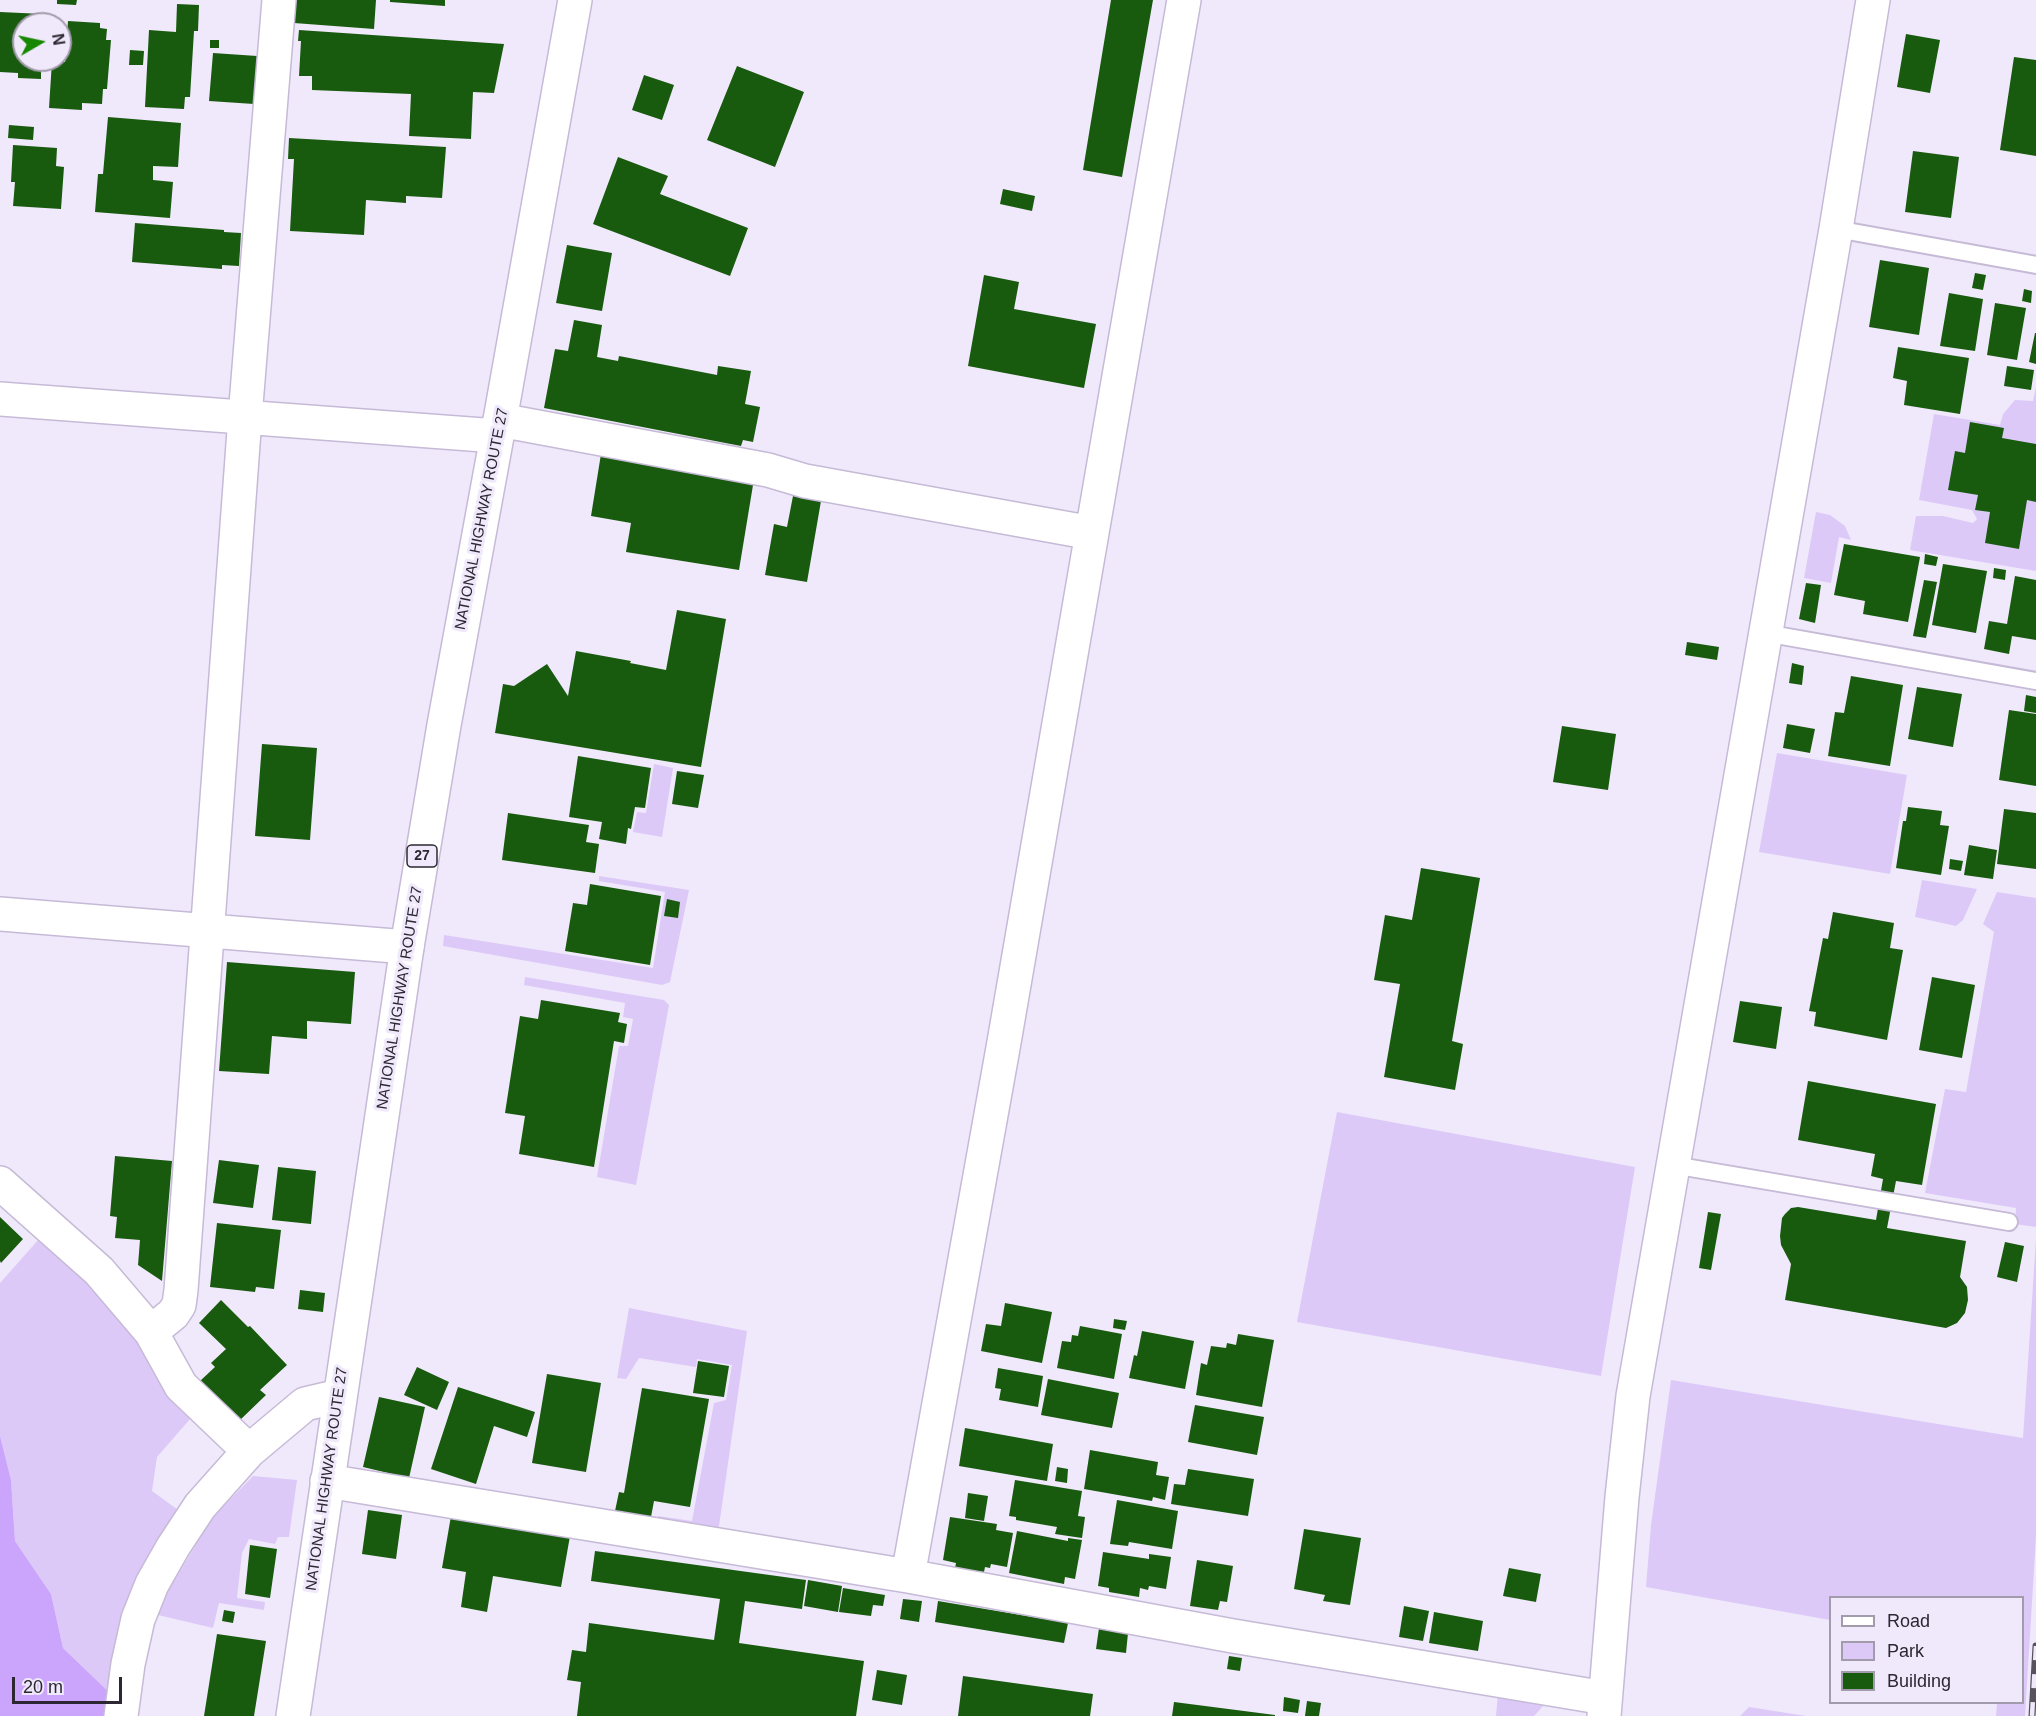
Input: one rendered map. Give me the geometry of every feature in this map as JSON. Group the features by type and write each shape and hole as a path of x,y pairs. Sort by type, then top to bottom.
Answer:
{"main road":[{"path":"151,1332 173,1314 179,1305 180,1297 245,417 279,0"},
{"name":"NATIONAL HIGHWAY ROUTE 27","path":"293,1716 407,947 444,724 575,0"},
{"path":"908,1576 1003,1048 1184,0"},
{"path":"327,1480 908,1576 1604,1707 1633,1396 1836,229 1873,0"},
{"path":"0,399 245,417 499,428 768,470 805,481 1092,533"},
{"path":"0,914 407,947"},
{"path":"0,1183 99,1271 151,1332 181,1386 249,1452"},
{"path":"121,1716 128,1664 138,1618 152,1584 200,1506 249,1452 305,1404 339,1396"}],"lane":[{"path":"272,0 279,0"},
{"path":"1836,229 2036,265"},
{"path":"1765,633 2036,681"},
{"path":"1673,1165 2009,1222"}],"green space":[{"path":"2036,387 2036,571 1910,550 1916,516 1943,516 1973,523 1977,519 1972,510 1919,500 1934,414 2000,425 2003,414 2015,400 2033,401"},
{"path":"1816,512 1830,515 1845,526 1851,540 1839,537 1831,583 1804,578"},
{"path":"1777,753 1907,775 1890,874 1759,852"},
{"path":"654,764 673,768 662,837 633,832 637,812 646,813"},
{"path":"599,876 689,890 670,982 662,985 443,946 444,935 653,968 665,892 599,881"},
{"path":"1922,880 1977,889 1963,920 1956,926 1915,917"},
{"path":"1997,892 2036,898 2036,1227 2015,1224 2016,1208 1925,1193 1945,1089 1966,1092 1994,932 1983,924"},
{"path":"525,977 664,1000 669,1005 636,1185 597,1177 619,1046 628,1046 633,1019 623,1017 625,1003 524,985"},
{"path":"1337,1112 1635,1167 1601,1376 1297,1322"},
{"path":"39,1239 89,1284 145,1347 191,1418 157,1457 152,1491 181,1512 113,1696 63,1648 51,1594 15,1541 11,1480 0,1436 0,1283"},
{"path":"2036,1239 2036,1537 2025,1716 1996,1716 1997,1704 2024,1704 2024,1596 1829,1596 1829,1620 1646,1587 1651,1525 1671,1380 2023,1438"},
{"path":"629,1308 747,1331 718,1533 655,1523 658,1516 692,1521 714,1403 726,1400 732,1365 697,1359 696,1367 639,1358 626,1379 617,1378"},
{"path":"253,1476 297,1480 289,1537 278,1537 275,1544 249,1539 242,1553 237,1598 265,1602 264,1610 219,1603 213,1628 158,1615 169,1589 213,1517"},
{"path":"1498,1693 1545,1704 1534,1716 1496,1716"},
{"path":"1749,1707 1806,1716 1740,1716"}],"shaded area":[{"path":"0,1436 11,1480 15,1541 51,1594 63,1648 113,1696 112,1716 0,1716"}],"building":[{"path":"57,0 77,0 76,5 57,4"},
{"path":"296,0 376,0 374,29 294,23"},
{"path":"390,0 445,0 445,6 390,2"},
{"path":"1111,0 1153,0 1122,177 1083,170"},
{"path":"177,4 199,5 198,31 194,31 190,97 185,97 184,109 145,107 149,30 176,32"},
{"path":"0,12 12,13 12,72 41,72 41,79 18,78 18,73 0,72"},
{"path":"72,21 100,23 100,28 107,29 106,40 111,40 107,89 103,89 102,104 82,103 82,110 49,108 51,72 72,72"},
{"path":"299,30 504,44 494,93 473,92 471,139 409,136 411,94 312,90 312,76 299,76 301,41 298,41"},
{"path":"1906,34 1940,40 1930,93 1897,87"},
{"path":"210,40 219,40 219,48 210,48"},
{"path":"130,50 144,51 143,65 129,65"},
{"path":"213,53 257,56 254,104 209,101"},
{"path":"2014,57 2036,60 2036,156 2000,150"},
{"path":"737,66 804,92 775,167 707,140"},
{"path":"644,75 674,85 662,120 632,110"},
{"path":"108,117 181,123 178,167 153,166 153,180 173,182 170,218 95,212 98,174 103,174"},
{"path":"9,125 34,127 33,140 8,138"},
{"path":"289,138 446,147 442,198 406,196 406,203 366,200 364,235 290,231 294,159 288,159"},
{"path":"13,145 57,148 56,166 64,167 61,209 13,206 15,182 11,182"},
{"path":"1913,151 1959,157 1951,218 1905,212"},
{"path":"618,157 668,176 660,194 748,228 730,276 593,224"},
{"path":"1003,189 1035,196 1032,211 1000,204"},
{"path":"135,223 241,233 239,266 222,265 222,269 132,262"},
{"path":"567,245 612,253 602,311 556,303"},
{"path":"1880,260 1929,268 1919,335 1869,327"},
{"path":"1975,273 1986,275 1983,290 1972,288"},
{"path":"984,275 1019,282 1014,309 1096,324 1084,388 968,366"},
{"path":"2024,289 2032,291 2031,303 2022,301"},
{"path":"1949,293 1983,299 1975,351 1940,346"},
{"path":"1995,303 2026,308 2017,360 1987,355"},
{"path":"574,320 602,325 597,357 618,361 619,356 717,375 718,366 751,371 745,404 760,407 753,442 743,440 741,446 544,408 555,349 568,351"},
{"path":"2036,333 2036,364 2029,362"},
{"path":"1898,347 1969,358 1960,414 1904,405 1907,381 1893,378"},
{"path":"2007,366 2034,370 2031,390 2004,386"},
{"path":"1970,422 2004,428 2002,438 2036,444 2036,502 2027,500 2019,549 1985,543 1990,512 1975,510 1978,495 1948,490 1955,451 1965,453"},
{"path":"601,454 754,479 739,570 626,552 631,523 591,516"},
{"path":"793,496 821,501 807,582 765,575 774,524 787,527"},
{"path":"1844,544 1920,557 1908,622 1863,614 1865,601 1834,595"},
{"path":"1925,554 1938,557 1936,566 1924,564"},
{"path":"1943,564 1987,571 1976,633 1932,625"},
{"path":"1994,568 2006,570 2005,580 1993,578"},
{"path":"2015,576 2036,580 2036,640 2012,636 2009,654 1984,649 1989,621 2007,624"},
{"path":"1924,580 1937,582 1926,638 1913,636"},
{"path":"1806,583 1821,585 1815,623 1799,619"},
{"path":"677,610 726,619 701,767 495,733 503,684 514,686 547,664 568,696 576,651 666,670"},
{"path":"1687,642 1719,647 1717,660 1685,655"},
{"path":"1792,663 1804,666 1802,685 1789,683"},
{"path":"1851,676 1903,685 1890,766 1828,756 1835,712 1844,713"},
{"path":"1917,687 1962,694 1953,747 1908,739"},
{"path":"2026,695 2036,697 2036,713 2024,711"},
{"path":"2009,710 2036,714 2036,786 1999,780"},
{"path":"1787,724 1815,729 1810,753 1783,748"},
{"path":"1562,726 1616,734 1608,790 1553,782"},
{"path":"262,744 317,748 310,840 255,836"},
{"path":"578,756 651,768 645,808 635,807 631,829 628,828 626,844 599,839 602,822 569,817"},
{"path":"677,771 704,775 698,808 672,804"},
{"path":"1908,807 1942,811 1940,825 1949,826 1941,875 1896,868 1903,821 1906,821"},
{"path":"2004,809 2036,813 2036,869 1997,864"},
{"path":"508,813 589,825 586,842 599,844 595,873 502,860"},
{"path":"1969,845 1997,850 1993,879 1964,875"},
{"path":"1950,859 1963,861 1961,871 1949,869"},
{"path":"1421,868 1480,878 1452,1041 1463,1044 1455,1090 1384,1077 1400,984 1374,980 1385,915 1412,920"},
{"path":"590,884 661,896 650,965 565,951 573,903 587,905"},
{"path":"667,899 680,902 678,918 664,916"},
{"path":"1833,912 1894,923 1890,948 1903,950 1887,1040 1814,1026 1816,1012 1809,1011 1823,938 1828,939"},
{"path":"227,962 355,972 351,1024 307,1021 307,1039 272,1036 269,1074 219,1071"},
{"path":"1932,977 1975,985 1962,1058 1919,1050"},
{"path":"541,1000 620,1013 618,1022 627,1024 624,1043 614,1041 594,1167 519,1154 525,1116 505,1113 520,1016 538,1019"},
{"path":"1740,1001 1782,1007 1776,1049 1733,1042"},
{"path":"1808,1081 1936,1104 1922,1185 1896,1181 1887,1228 1966,1241 1960,1277 1967,1287 1968,1300 1965,1313 1957,1323 1946,1328 1785,1300 1791,1264 1781,1245 1782,1218 1785,1214 1791,1208 1798,1207 1876,1220 1883,1179 1871,1176 1875,1154 1798,1140"},
{"path":"115,1156 172,1161 162,1281 138,1265 140,1240 115,1238 117,1217 110,1216"},
{"path":"219,1160 259,1165 253,1208 213,1203"},
{"path":"278,1167 316,1171 311,1224 272,1220"},
{"path":"1708,1212 1721,1214 1711,1270 1699,1268"},
{"path":"0,1217 23,1239 1,1263 0,1261"},
{"path":"217,1223 281,1230 274,1289 256,1287 255,1292 210,1287"},
{"path":"2005,1242 2024,1246 2017,1282 1997,1277"},
{"path":"300,1290 325,1293 323,1312 298,1309"},
{"path":"221,1300 248,1327 250,1326 287,1365 260,1390 266,1395 239,1421 200,1381 215,1367 211,1363 226,1349 199,1323"},
{"path":"1005,1303 1052,1312 1042,1363 981,1351 986,1324 1001,1326"},
{"path":"1114,1319 1127,1321 1125,1330 1113,1328"},
{"path":"1080,1326 1122,1334 1114,1379 1057,1368 1062,1341 1071,1342 1072,1335 1078,1336"},
{"path":"1142,1331 1194,1341 1185,1389 1129,1378 1134,1355 1137,1356"},
{"path":"1238,1334 1274,1340 1262,1407 1196,1395 1201,1363 1207,1365 1211,1346 1226,1348 1227,1343 1236,1345"},
{"path":"698,1361 729,1366 724,1397 693,1393"},
{"path":"417,1367 449,1382 437,1410 404,1395"},
{"path":"998,1368 1043,1376 1038,1407 999,1400 1001,1389 995,1388"},
{"path":"547,1374 601,1383 586,1472 532,1463"},
{"path":"1048,1379 1119,1393 1112,1428 1041,1415"},
{"path":"458,1387 535,1412 527,1437 494,1426 476,1484 431,1469"},
{"path":"642,1388 709,1399 690,1507 654,1501 651,1517 615,1511 619,1492 624,1493"},
{"path":"379,1397 425,1407 409,1478 363,1467"},
{"path":"1195,1405 1264,1417 1257,1455 1188,1442"},
{"path":"965,1428 1053,1444 1047,1481 959,1466"},
{"path":"1090,1450 1158,1462 1156,1475 1169,1477 1165,1500 1153,1497 1152,1501 1084,1489"},
{"path":"1057,1467 1068,1469 1067,1483 1055,1481"},
{"path":"1188,1469 1254,1479 1248,1516 1171,1504 1174,1484 1185,1485"},
{"path":"1015,1480 1082,1491 1078,1516 1085,1517 1082,1538 1055,1534 1057,1527 1016,1520 1016,1517 1009,1516"},
{"path":"968,1493 988,1496 984,1521 965,1518"},
{"path":"1117,1500 1178,1511 1172,1549 1129,1542 1128,1546 1110,1544"},
{"path":"368,1510 402,1515 396,1559 362,1554"},
{"path":"451,1516 570,1536 561,1587 493,1576 487,1612 461,1607 466,1572 442,1568"},
{"path":"950,1517 997,1524 996,1530 1013,1533 1007,1567 991,1564 990,1568 985,1567 984,1572 955,1568 956,1563 943,1560"},
{"path":"1304,1529 1361,1538 1350,1605 1323,1601 1325,1595 1294,1589"},
{"path":"1017,1531 1068,1541 1068,1538 1082,1540 1075,1579 1065,1577 1064,1584 1009,1573"},
{"path":"250,1545 277,1549 270,1598 245,1594"},
{"path":"595,1551 806,1580 802,1609 745,1601 739,1643 864,1661 856,1716 577,1716 581,1682 567,1680 572,1650 586,1652 589,1623 714,1640 720,1599 591,1581"},
{"path":"1103,1552 1149,1559 1149,1554 1171,1557 1166,1589 1149,1586 1148,1590 1140,1588 1139,1597 1109,1592 1109,1588 1098,1586"},
{"path":"1197,1560 1233,1566 1227,1602 1220,1601 1218,1610 1190,1606"},
{"path":"1509,1568 1541,1574 1536,1602 1503,1596"},
{"path":"808,1580 842,1586 838,1612 804,1606"},
{"path":"843,1588 885,1595 883,1606 873,1605 871,1616 839,1612"},
{"path":"903,1599 922,1601 919,1622 900,1619"},
{"path":"938,1601 1068,1623 1064,1643 935,1622"},
{"path":"1404,1606 1429,1611 1423,1641 1399,1637"},
{"path":"224,1610 235,1612 233,1623 222,1621"},
{"path":"1434,1612 1483,1621 1478,1651 1429,1643"},
{"path":"1099,1628 1128,1633 1126,1653 1096,1649"},
{"path":"217,1634 266,1641 254,1716 204,1716"},
{"path":"1229,1656 1242,1658 1240,1671 1227,1669"},
{"path":"877,1670 907,1675 902,1705 872,1700"},
{"path":"963,1676 1093,1694 1090,1716 958,1716"},
{"path":"1284,1697 1300,1700 1298,1713 1283,1711"},
{"path":"1307,1701 1321,1703 1319,1716 1305,1716"},
{"path":"1174,1702 1275,1715 1275,1716 1172,1716"}],"railway":[{"path":"2032,1716 2036,1646"}]}
